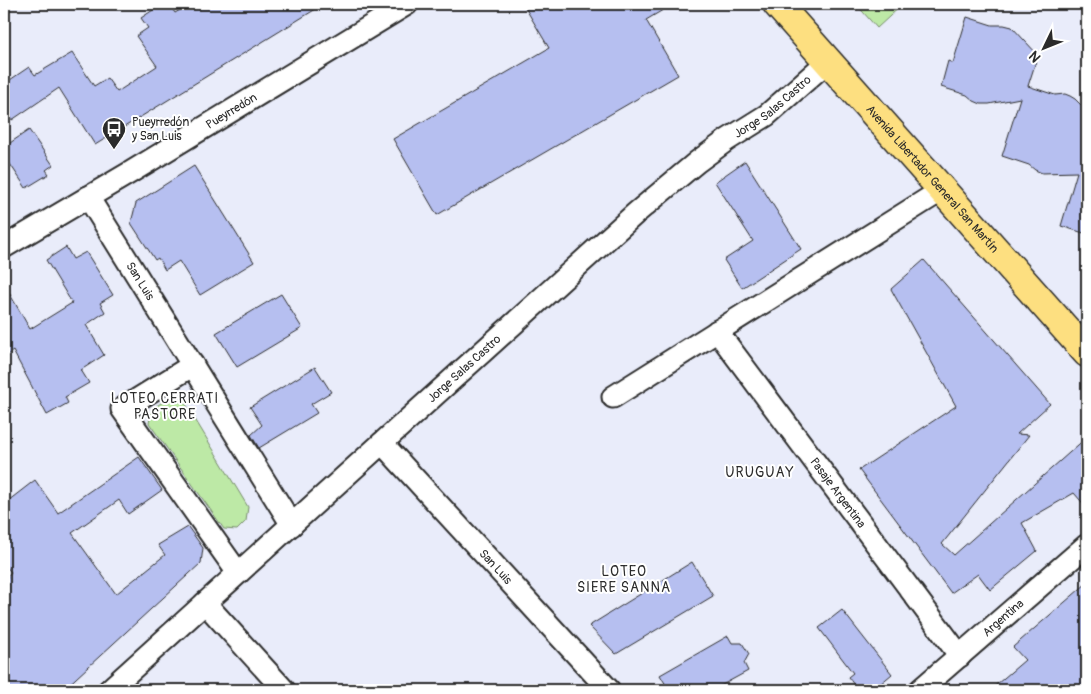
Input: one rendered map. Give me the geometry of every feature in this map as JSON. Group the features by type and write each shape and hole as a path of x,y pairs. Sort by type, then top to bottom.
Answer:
{"main road":[{"name":"Avenida Libertador General San Martín","path":"777,4 1087,353"}],"street":[{"name":"Pueyrredón","path":"4,247 407,4"},
{"name":"Jorge Salas Castro","path":"109,690 636,213 697,162 727,140 767,115 828,61"},
{"path":"613,397 942,190"},
{"name":"San Luis","path":"88,197 292,524"},
{"name":"Pasaje Argentina","path":"717,332 960,656"},
{"path":"193,365 122,409 238,574"},
{"name":"San Luis","path":"382,443 609,690"},
{"name":"Argentina","path":"920,690 1087,545"},
{"path":"205,603 284,690"}],"green space":[{"path":"856,4 903,4 877,28"},
{"path":"170,397 184,401 248,507 246,521 237,530 224,529 149,423 152,409"}],"building":[{"path":"162,4 169,4 175,13 190,4 324,4 95,145 59,88 12,120 4,108 4,84 29,67 35,75 72,53 94,86 107,78 117,92 157,66 136,36 148,28 141,18"},
{"path":"523,4 673,4 646,20 678,75 437,215 393,139 549,48"},
{"path":"967,17 992,25 1012,27 1038,55 1028,86 1055,95 1065,94 1070,96 1087,111 1087,234 1061,226 1077,172 1042,173 1029,165 1002,156 1020,98 981,104 967,95 941,87 948,61 953,63"},
{"path":"29,130 53,165 46,170 49,174 26,188 4,155 4,147"},
{"path":"745,161 801,249 742,288 724,260 753,241 715,182"},
{"path":"194,166 254,262 200,295 179,261 165,270 158,258 155,260 131,223 136,203"},
{"path":"66,247 73,259 86,252 113,295 100,303 105,312 86,325 104,355 81,370 89,383 65,397 68,403 47,415 13,351 4,357 4,284 30,329 72,303 46,260"},
{"path":"924,260 1050,404 1017,434 1029,435 942,544 954,555 1087,437 1087,508 1074,493 1022,523 1037,551 990,590 978,574 951,593 859,470 956,406 891,289"},
{"path":"281,294 302,328 237,367 216,333"},
{"path":"315,367 331,392 311,404 317,413 259,448 251,435 262,425 250,407"},
{"path":"139,457 162,490 128,514 119,500 72,533 116,594 165,555 158,545 188,527 203,548 201,563 63,690 4,690 4,581 11,572 4,564 4,504 35,480 58,513"},
{"path":"692,562 713,596 616,654 589,626"},
{"path":"1087,583 1087,690 990,690 1025,660 1013,647"},
{"path":"842,610 892,674 873,690 858,690 848,677 853,673 819,628"},
{"path":"728,636 732,643 742,643 749,654 744,663 748,671 713,690 669,690 660,675"}],"place":[{"name":"Pueyrredón y San Luis","path":"114,150"}],"district":[{"name":"LOTEO CERRATI PASTORE","path":"165,406"},
{"name":"URUGUAY","path":"760,472"},
{"name":"LOTEO SIERE SANNA","path":"624,580"}]}
